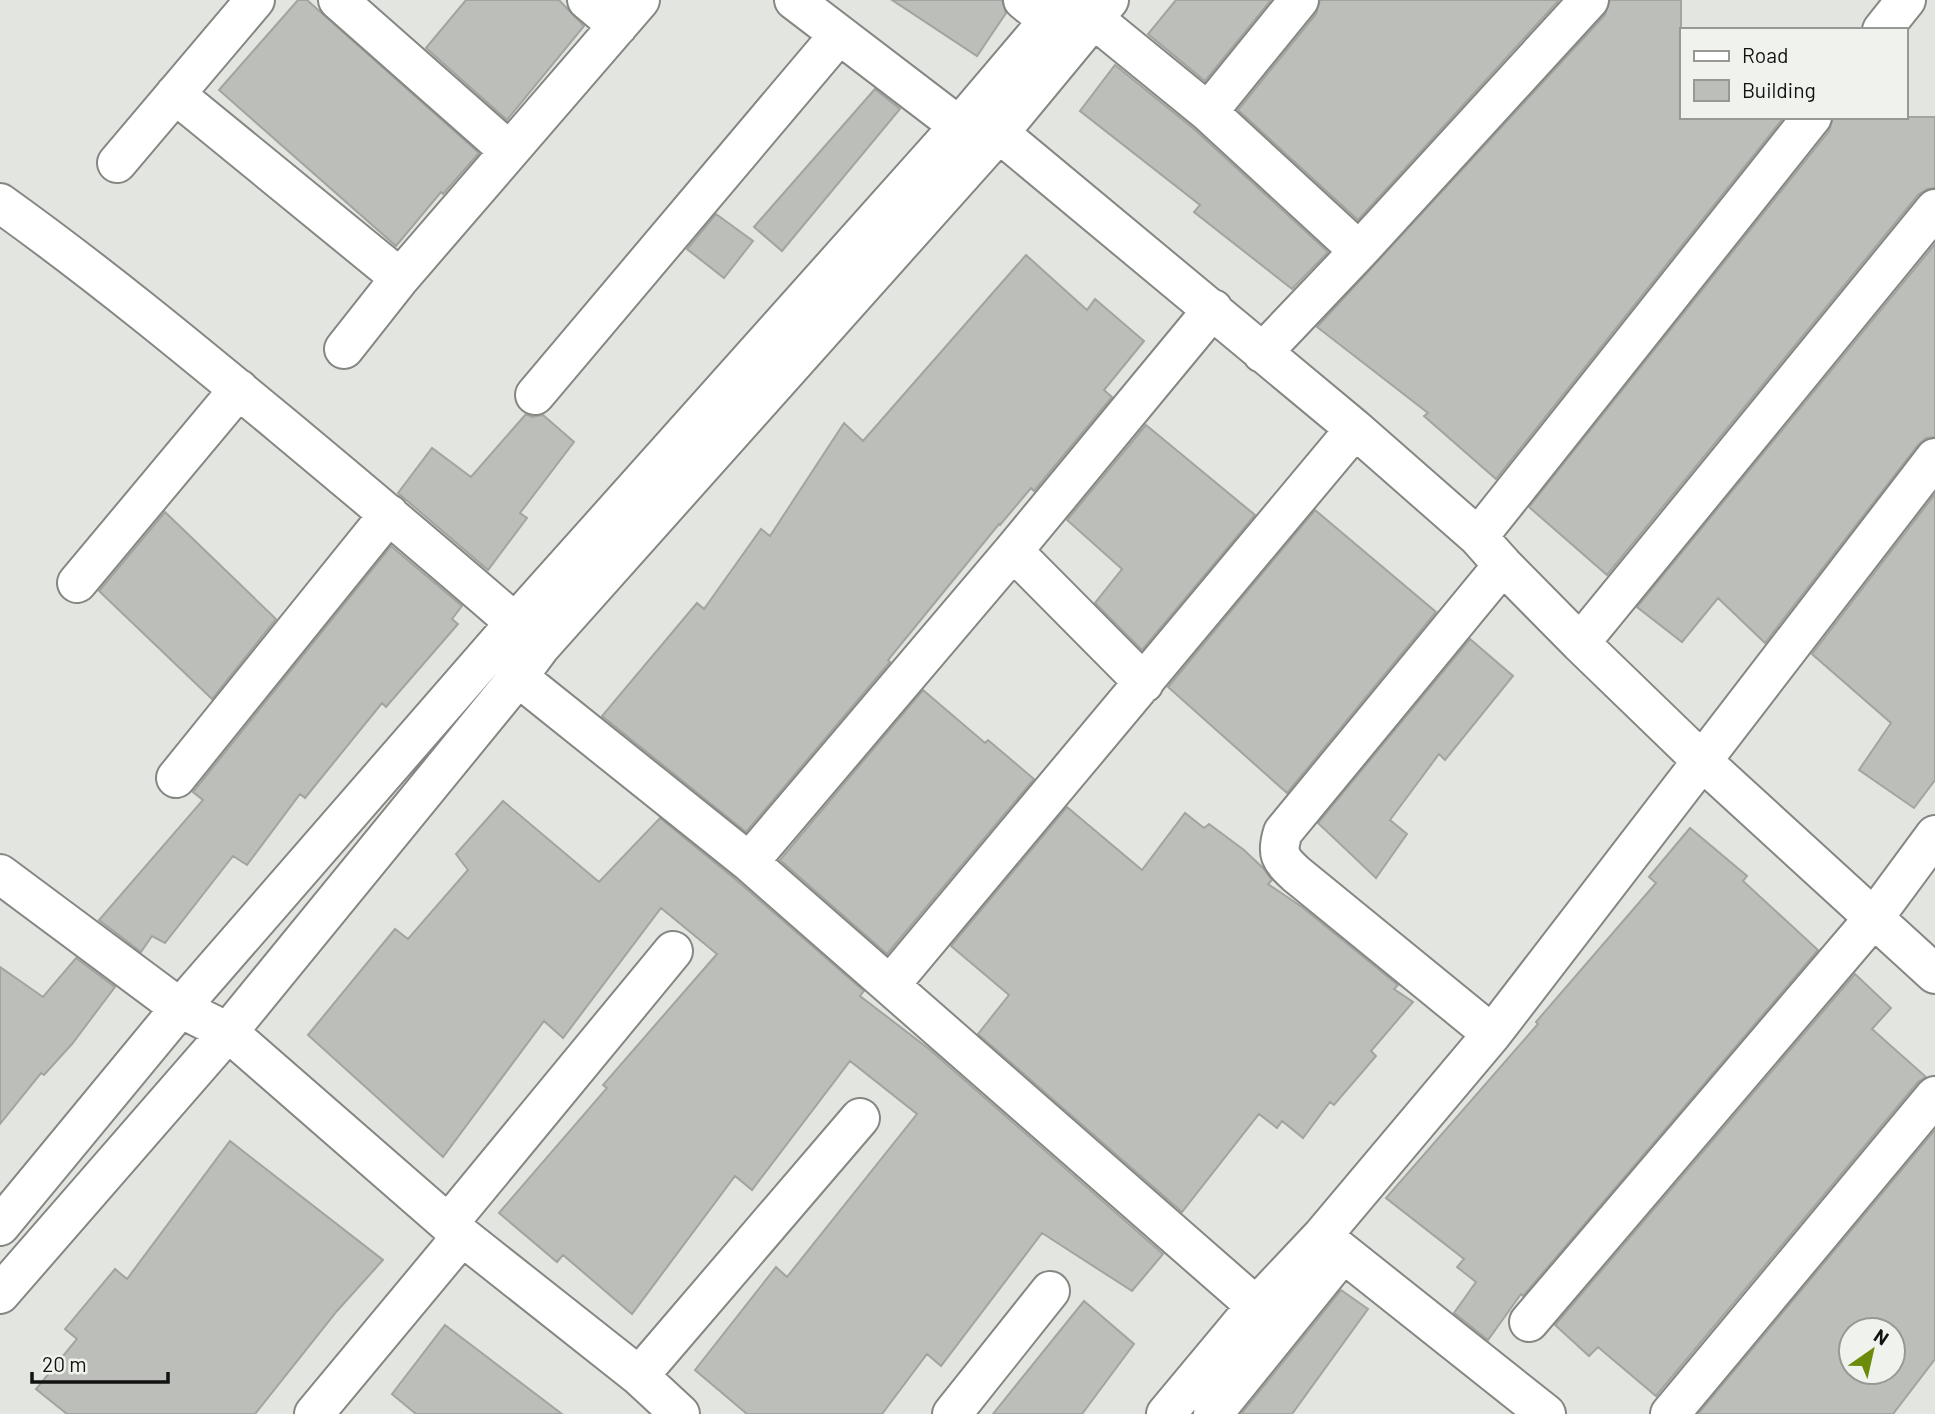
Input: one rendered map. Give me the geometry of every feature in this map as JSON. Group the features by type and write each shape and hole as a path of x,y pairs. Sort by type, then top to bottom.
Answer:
{"street":[{"path":"117,163 255,0"},
{"path":"338,0 509,151"},
{"path":"344,349 400,278 629,13 587,0"},
{"path":"794,0 959,127 999,133 1355,429 1478,537 1580,643 1701,760 1935,974"},
{"path":"1208,112 1299,0"},
{"path":"1262,354 1589,0"},
{"path":"1884,28 1906,0"},
{"path":"1069,13 1208,112 1359,251"},
{"path":"0,1294 228,1032 518,677 528,634 959,127 1069,13"},
{"path":"0,1226 180,1008 999,133 1069,13"},
{"path":"535,395 838,36"},
{"path":"175,94 400,278"},
{"path":"1478,537 1810,119"},
{"path":"0,203 54,242 239,389 528,634"},
{"path":"1580,643 1935,209"},
{"path":"749,862 1013,551 1213,309"},
{"path":"77,583 239,389"},
{"path":"890,985 1355,429"},
{"path":"1213,1414 1333,1245 1492,1034 1935,458"},
{"path":"176,778 389,514"},
{"path":"1013,551 1144,683"},
{"path":"1492,1034 1283,863 1278,848 1283,832 1503,565"},
{"path":"518,677 749,862 1256,1306"},
{"path":"1529,1322 1873,919 1935,835"},
{"path":"0,874 180,1008 228,1032 455,1230 639,1376 680,1414"},
{"path":"314,1414 673,951"},
{"path":"1670,1414 1935,1096"},
{"path":"639,1376 860,1118"},
{"path":"1166,1414 1256,1306 1333,1245"},
{"path":"1333,1245 1546,1414"},
{"path":"952,1414 1050,1291"}],"building":[{"path":"298,0 307,0 479,153 443,194 441,192 396,246 219,90"},
{"path":"466,0 559,0 584,26 507,120 426,48"},
{"path":"892,0 1002,0 1006,13 977,56"},
{"path":"1176,0 1271,0 1205,81 1148,34"},
{"path":"1320,0 1559,0 1358,220 1238,110 1316,14"},
{"path":"1610,0 1681,0 1680,119 1782,119 1496,479 1424,416 1428,413 1317,327 1605,15"},
{"path":"1115,65 1194,129 1328,252 1292,289 1194,212 1200,205 1080,111"},
{"path":"875,89 900,109 782,251 754,227"},
{"path":"1935,117 1935,188 1927,189 1918,195 1607,575 1529,507 1829,131 1832,119"},
{"path":"716,214 753,241 724,278 687,249"},
{"path":"1935,244 1935,437 1926,438 1918,445 1765,643 1718,598 1682,642 1637,607"},
{"path":"1026,255 1087,310 1095,299 1144,341 1104,390 1112,397 1034,491 1031,488 999,524 888,660 890,662 746,832 602,716 697,603 704,609 761,529 770,536 844,423 863,441"},
{"path":"526,414 532,417 543,415 574,442 520,513 527,518 488,570 398,493 432,448 471,477"},
{"path":"1146,425 1255,515 1142,650 1095,603 1122,569 1067,520"},
{"path":"1935,494 1935,780 1914,808 1859,770 1891,723 1812,654"},
{"path":"1315,510 1436,612 1287,793 1168,687"},
{"path":"165,512 276,619 212,699 99,591"},
{"path":"391,546 462,606 452,619 458,624 386,707 382,703 305,798 300,794 247,865 233,856 165,943 152,936 141,952 99,920 203,800 193,792"},
{"path":"1470,639 1513,676 1445,760 1439,754 1390,820 1407,834 1376,878 1318,823"},
{"path":"923,690 985,743 988,740 1034,779 887,954 780,860"},
{"path":"503,801 599,882 660,818 864,991 860,996 929,1049 1163,1254 1132,1291 1042,1233 941,1366 927,1354 882,1414 747,1414 695,1370 776,1267 787,1277 917,1114 850,1061 752,1190 735,1176 632,1314 563,1255 557,1262 499,1213 607,1088 603,1085 717,954 661,908 563,1038 544,1021 443,1157 308,1035 395,929 408,939 468,870 456,854"},
{"path":"1067,807 1142,870 1185,813 1204,828 1209,824 1263,868 1272,880 1268,884 1302,907 1398,985 1394,989 1413,1002 1371,1051 1376,1056 1334,1105 1330,1102 1303,1138 1282,1121 1277,1128 1259,1114 1182,1212 978,1034 1009,995 951,946"},
{"path":"1690,828 1747,876 1743,881 1818,950 1523,1296 1521,1294 1488,1340 1454,1313 1476,1282 1457,1267 1464,1259 1386,1198 1538,1024 1536,1022 1656,883 1649,877"},
{"path":"76,958 115,987 72,1044 44,1075 41,1073 0,1124 0,967 43,997"},
{"path":"1855,974 1891,1008 1872,1029 1926,1077 1918,1082 1656,1396 1598,1347 1589,1356 1555,1325"},
{"path":"1935,1130 1935,1359 1893,1414 1698,1414"},
{"path":"230,1141 383,1260 337,1311 255,1414 67,1414 36,1389 77,1339 65,1329 115,1269 127,1279"},
{"path":"1341,1290 1368,1309 1292,1414 1241,1414"},
{"path":"1084,1301 1134,1344 1082,1414 993,1414"},
{"path":"445,1325 562,1414 416,1414 392,1394"}]}
